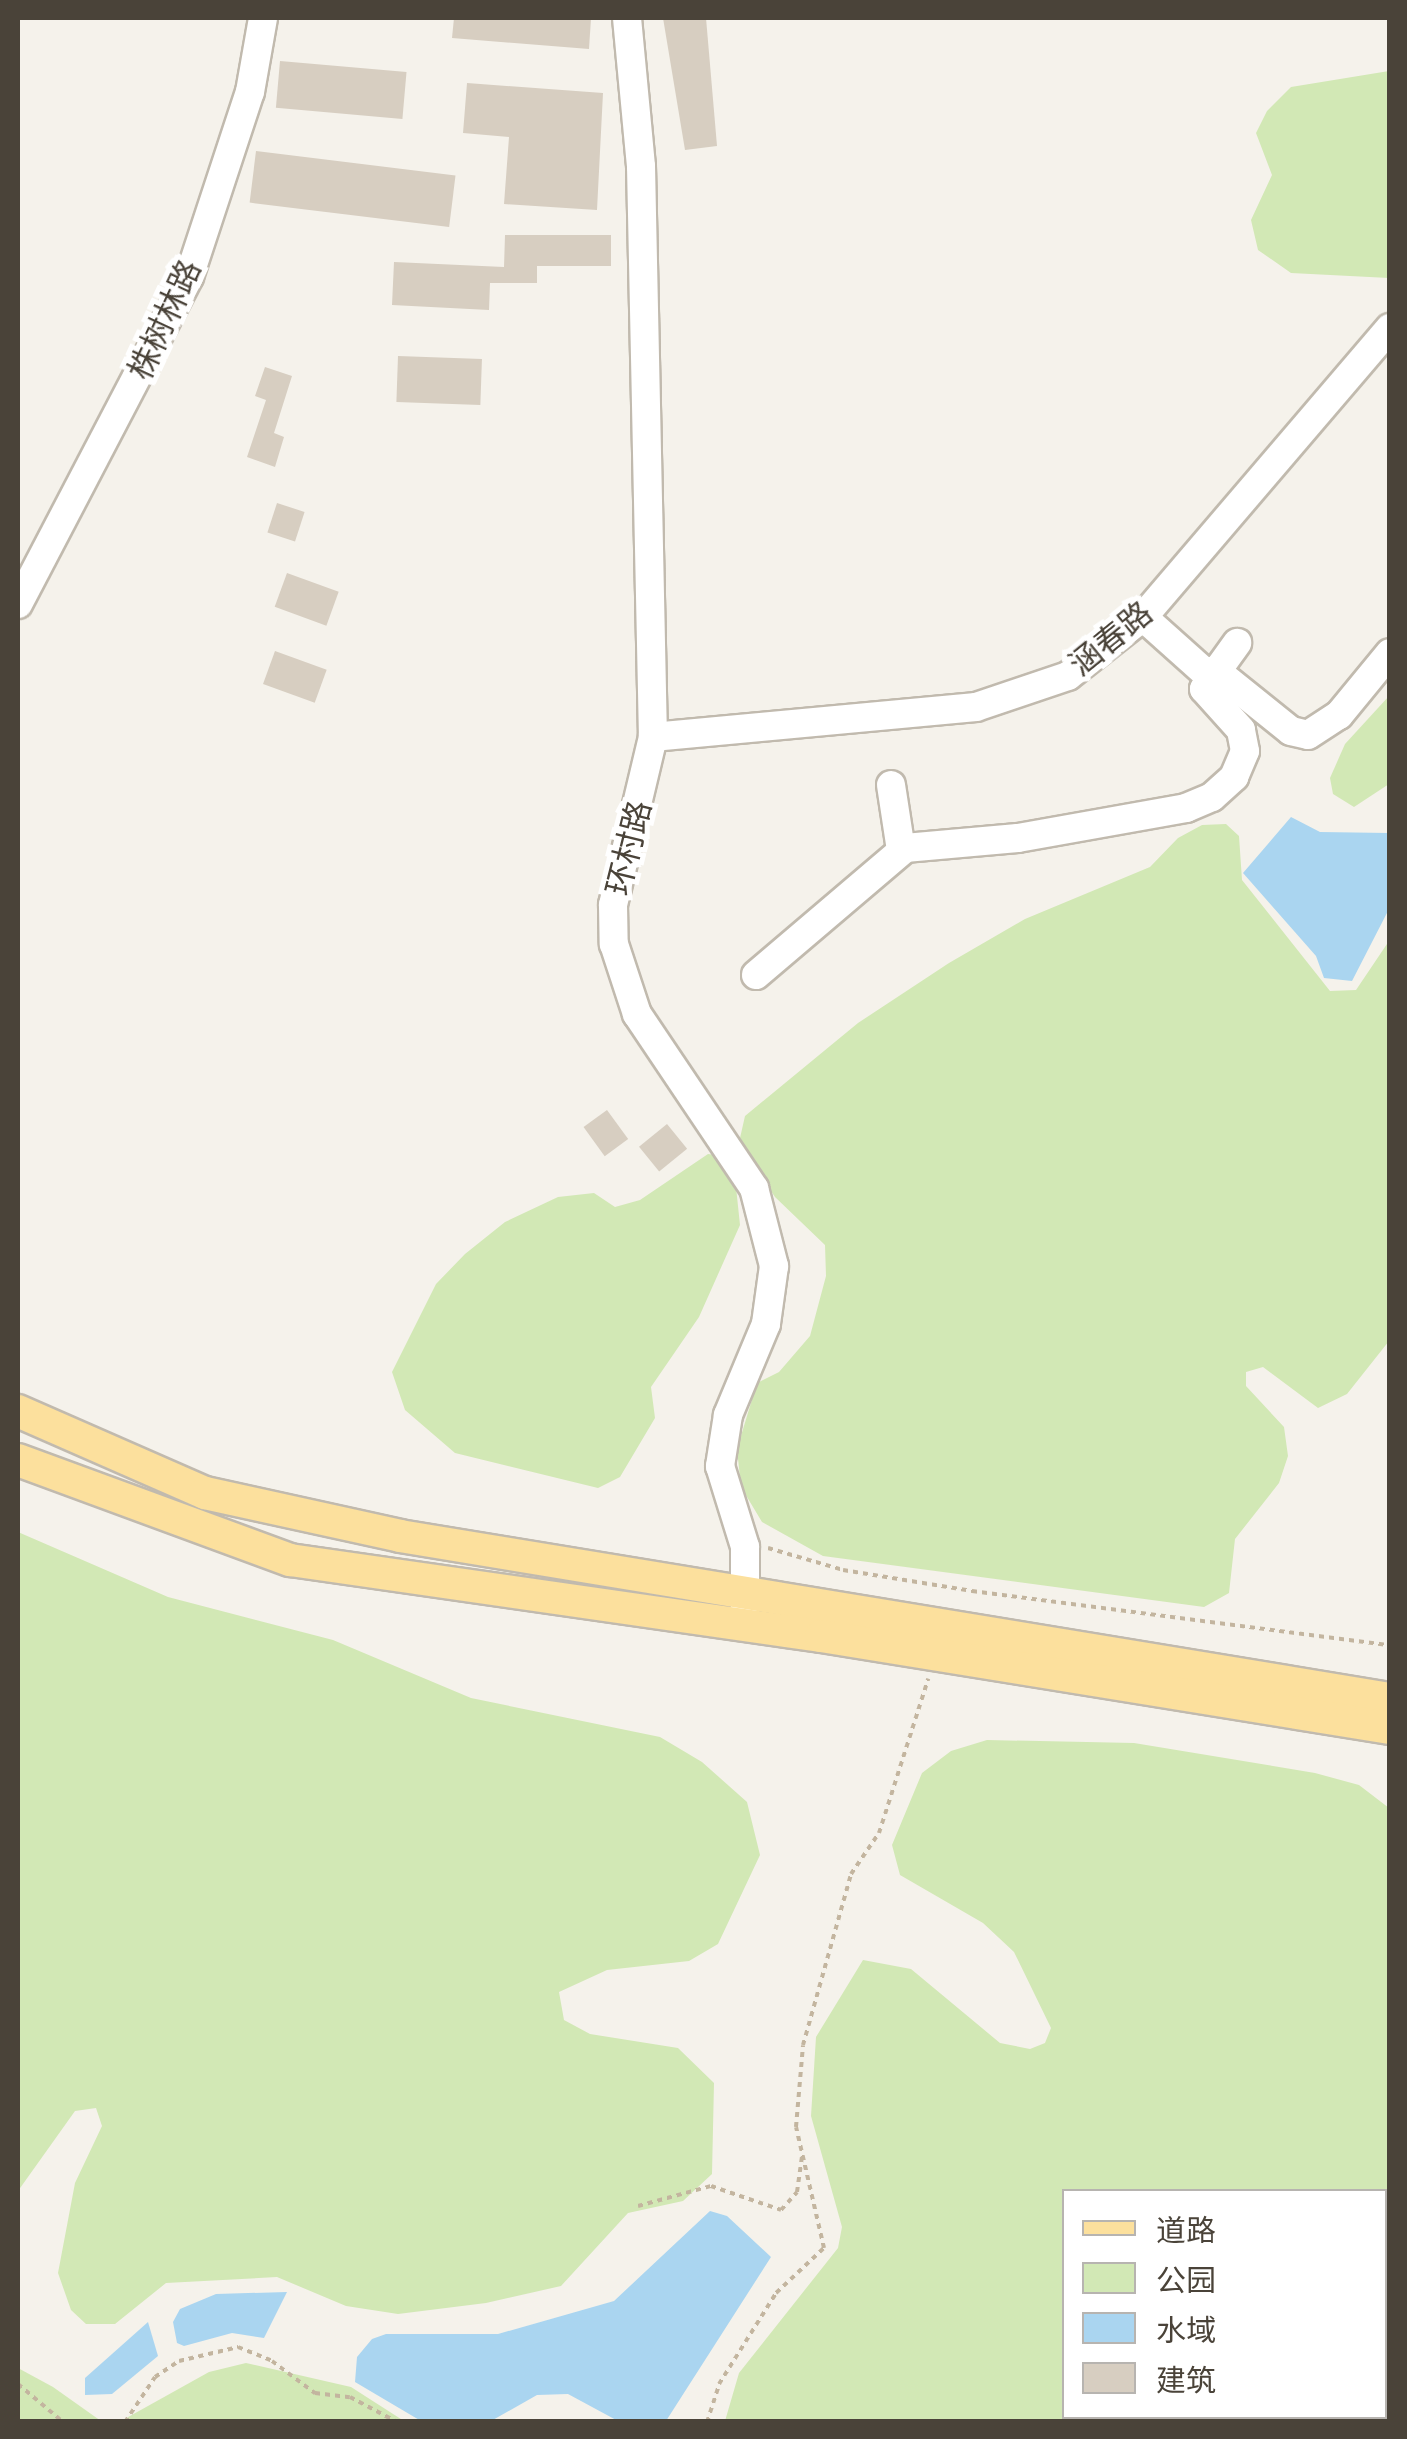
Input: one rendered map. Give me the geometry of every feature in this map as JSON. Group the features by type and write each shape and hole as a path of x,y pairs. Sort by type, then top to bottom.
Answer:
{"main road":[{"path":"18,1411 205,1493 746,1609 930,1653 1390,1728"},
{"path":"18,1460 42,1474 290,1560 746,1609 1390,1699"}],"street":[{"name":"株树林路","path":"18,604 189,277 250,92 263,18"},
{"name":"环村路","path":"627,18 641,166 653,736 613,905 614,944 638,1014 754,1188 774,1266 766,1324 728,1416 720,1466 746,1547 746,1609"},
{"name":"涵春路","path":"653,736 976,708 1068,676 1143,617 1390,328"},
{"path":"1143,617 1292,731 1308,735 1339,714 1390,652"},
{"path":"756,975 901,850 1018,838 1186,808 1212,798 1234,778 1245,751 1240,730 1206,694 1212,673 1237,642"},
{"path":"891,785 901,850"}],"path":[{"path":"764,1545 843,1570 972,1591 1390,1645"},
{"path":"706,2422 719,2384 776,2292 824,2248 796,2128 803,2045 852,1874 879,1833 897,1787 927,1687 930,1653"},
{"path":"638,2206 711,2186 781,2210 796,2192 802,2151"},
{"path":"125,2422 155,2377 180,2361 238,2347 272,2361 315,2393 350,2396 396,2422"},
{"path":"18,2384 63,2422"},
{"path":"526,2422 583,2422"}],"green space":[{"path":"1389,71 1389,278 1291,273 1258,250 1251,220 1272,175 1256,133 1267,111 1291,87"},
{"path":"1389,696 1389,784 1354,807 1333,794 1330,778 1345,744"},
{"path":"1226,824 1239,836 1242,880 1330,991 1356,990 1389,941 1389,1341 1347,1394 1318,1408 1263,1367 1246,1372 1246,1386 1284,1427 1288,1456 1279,1483 1235,1539 1229,1593 1204,1607 823,1556 762,1522 741,1487 737,1449 757,1383 779,1372 810,1336 826,1276 825,1245 775,1197 747,1155 740,1138 745,1116 858,1023 949,963 1025,919 1150,867 1178,838 1202,825"},
{"path":"708,1154 716,1155 736,1187 740,1225 699,1317 651,1387 655,1418 620,1477 598,1488 455,1453 405,1410 392,1372 436,1284 465,1254 505,1222 558,1197 594,1193 615,1207 640,1200"},
{"path":"18,1532 168,1597 333,1640 471,1698 660,1737 702,1762 747,1802 760,1855 718,1944 689,1961 607,1970 559,1992 564,2020 590,2034 678,2048 714,2083 712,2174 683,2201 628,2213 561,2286 486,2303 398,2314 346,2306 277,2277 166,2283 115,2324 86,2324 71,2310 58,2273 75,2183 102,2126 96,2108 75,2111 18,2191"},
{"path":"987,1740 1134,1743 1315,1773 1359,1785 1389,1808 1389,2421 725,2421 739,2373 838,2248 842,2227 811,2116 816,2037 863,1960 911,1969 1000,2043 1030,2049 1045,2043 1051,2028 1014,1952 983,1923 900,1875 892,1845 922,1773 951,1751"},
{"path":"246,2363 351,2387 404,2421 121,2421 209,2372"},
{"path":"18,2368 53,2387 101,2421 18,2421"}],"water":[{"path":"1291,817 1320,832 1389,833 1389,909 1352,981 1324,978 1316,956 1243,873"},
{"path":"710,2211 727,2216 771,2257 666,2421 618,2421 568,2394 537,2395 491,2421 421,2421 355,2382 357,2357 372,2339 386,2334 498,2334 614,2301"},
{"path":"287,2292 264,2338 232,2333 184,2346 177,2343 173,2322 180,2309 216,2294"},
{"path":"148,2322 158,2356 112,2394 85,2395 85,2378"}],"building":[{"path":"454,18 591,18 589,49 452,38"},
{"path":"663,18 706,18 717,146 685,150"},
{"path":"280,61 407,72 402,119 276,108"},
{"path":"467,83 603,93 597,210 504,204 509,137 463,133"},
{"path":"256,151 456,175 449,227 250,203"},
{"path":"505,235 611,235 611,266 537,266 537,283 490,283 489,310 392,305 394,262 504,267"},
{"path":"398,356 482,359 480,405 396,402"},
{"path":"265,367 292,376 274,433 284,437 275,467 247,457 266,400 255,396"},
{"path":"277,503 305,512 295,541 267,532"},
{"path":"287,573 339,592 326,626 275,607"},
{"path":"275,651 327,670 315,703 263,684"},
{"path":"607,1110 628,1139 605,1156 584,1127"},
{"path":"667,1124 687,1149 659,1172 639,1147"}]}
